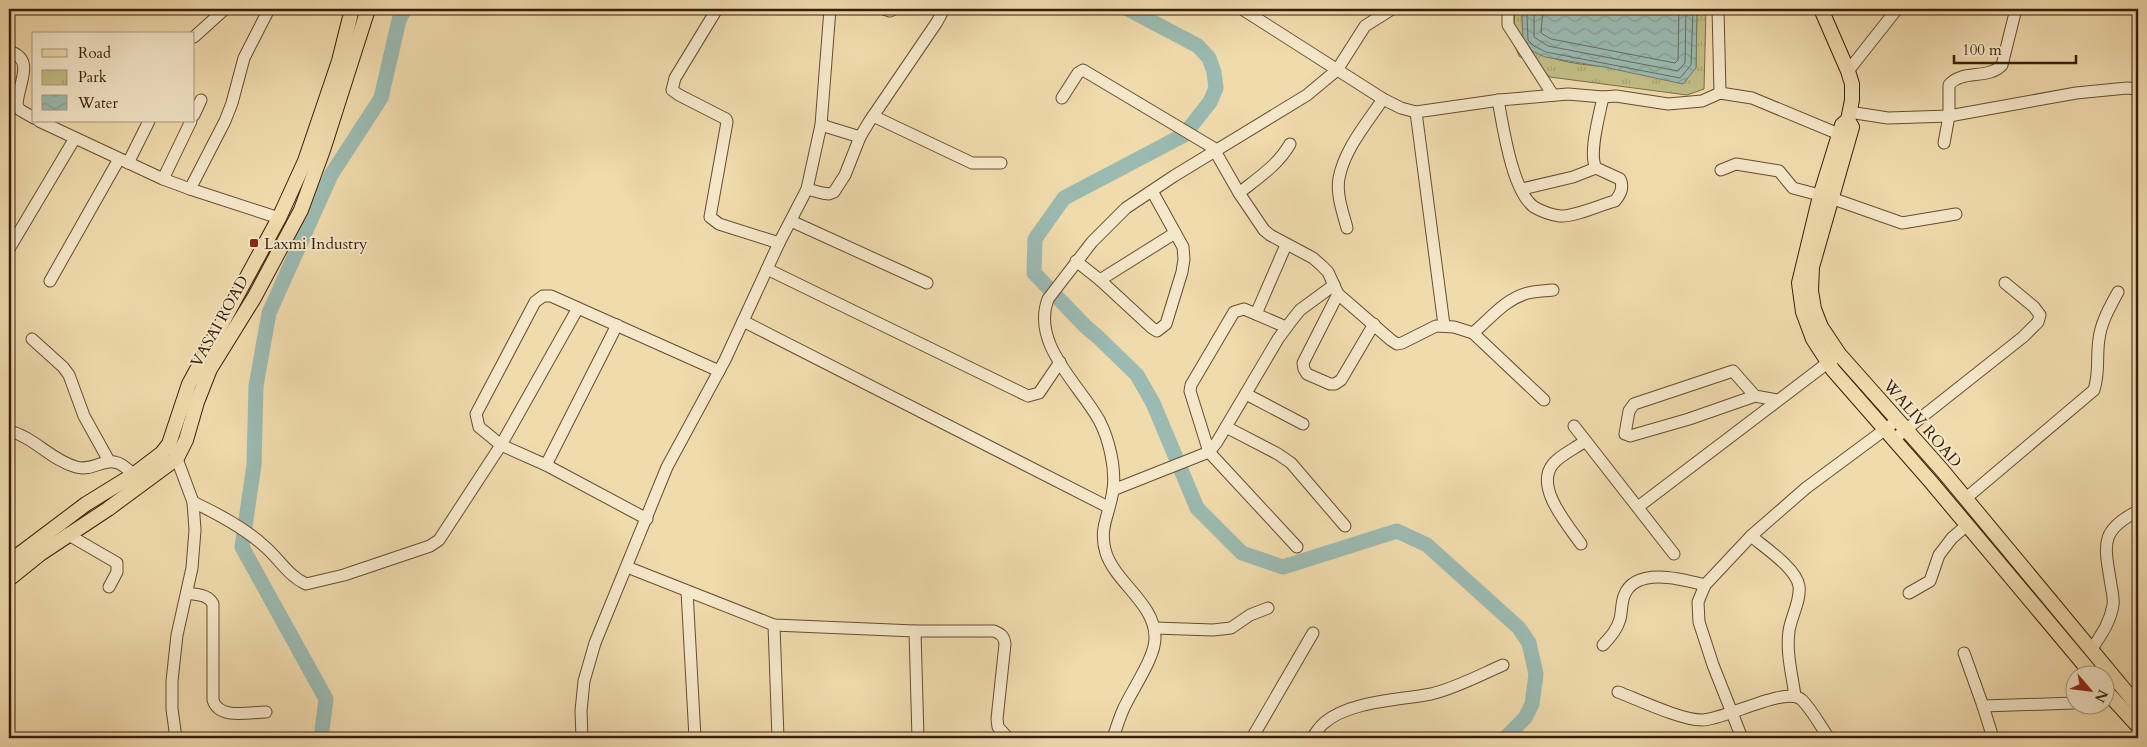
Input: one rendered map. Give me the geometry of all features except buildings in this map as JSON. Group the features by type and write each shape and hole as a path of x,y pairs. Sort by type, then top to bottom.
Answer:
{"main road":[{"name":"VASAI ROAD","path":"9,562 86,504 132,475 162,453 170,442 189,384 279,218 311,143 339,61 352,9"},
{"name":"VASAI ROAD","path":"178,458 210,369 254,298 301,210 323,150 368,9"},
{"name":"WALIV ROAD","path":"1821,9 1848,71 1853,92 1849,116 1852,127 1844,137 1800,284 1803,312 1812,339 1828,363 2083,664"},
{"name":"WALIV ROAD","path":"1826,197 1812,267 1811,291 1814,309 1821,327 1840,354 1902,423 2138,706"},
{"path":"9,579 67,534 108,509 178,458"},
{"path":"2114,705 2138,726"}],"street":[{"path":"195,36 225,9"},
{"path":"190,189 225,120 232,103 244,58 270,9"},
{"path":"717,9 675,78 672,90 726,119 727,122 710,217 719,224 779,243"},
{"path":"582,738 582,711 587,672 595,643 667,467 719,372 779,243 807,189 822,125 830,9"},
{"path":"884,9 890,11 894,9"},
{"path":"807,189 829,194 834,192 845,174 860,137 944,9"},
{"path":"1242,9 1383,99 1401,108 1416,112 1498,100 1568,94 1603,97 1616,96 1668,104 1702,101 1720,93 1752,98 1844,137"},
{"path":"1113,738 1123,710 1148,662 1156,640 1155,628 1147,613 1107,556 1103,538 1113,490 1109,449 1099,421 1052,349 1044,323 1044,309 1048,299 1076,262 1126,208 1216,150 1308,95 1337,70 1365,26 1392,9"},
{"path":"1508,9 1508,25 1553,95"},
{"path":"1718,9 1720,93"},
{"path":"1848,71 1897,9"},
{"path":"1944,143 1949,116 1947,90 1953,80 1991,73 2002,65 2016,9"},
{"path":"9,50 22,58 25,67 17,105 20,110 32,117"},
{"path":"1062,98 1078,73 1083,70 1216,150 1239,192 1264,230 1286,245 1318,262 1328,272 1336,289 1396,344 1402,343 1424,330 1436,326 1444,325 1473,333 1544,400"},
{"path":"1849,116 1888,118 1949,116 2076,92 2127,88 2138,89"},
{"path":"1596,168 1593,152 1603,97"},
{"path":"1347,228 1340,199 1339,178 1357,136 1383,99"},
{"path":"195,113 201,100"},
{"path":"1498,100 1512,165 1522,189 1534,206 1560,216 1615,201 1620,196 1622,190 1620,179 1596,168 1573,177 1522,189"},
{"path":"1416,112 1444,325"},
{"path":"873,116 972,163 1002,163"},
{"path":"41,122 163,180 279,218"},
{"path":"50,281 148,122"},
{"path":"163,180 191,122"},
{"path":"822,125 860,137"},
{"path":"9,249 75,138"},
{"path":"1239,192 1275,164 1283,156 1290,144"},
{"path":"1721,170 1736,164 1778,171 1793,188 1826,197 1902,223 1956,214"},
{"path":"1076,262 1100,280 1152,328 1162,329 1166,324 1184,259 1183,247 1152,191"},
{"path":"791,221 928,283"},
{"path":"1100,280 1175,233"},
{"path":"1256,314 1286,245"},
{"path":"767,269 1028,396 1039,393 1060,362"},
{"path":"1742,738 1699,622 1698,602 1705,585 1751,536 1806,488 1890,435 1902,423 2023,338 2038,322 2040,315 2034,307 2005,283"},
{"path":"1336,289 1303,363 1304,369 1308,374 1330,384 1335,384 1341,380 1374,324"},
{"path":"1113,490 1209,452 1286,327 1300,310 1336,289"},
{"path":"1473,333 1500,308 1514,300 1528,293 1553,290"},
{"path":"1965,500 2094,390 2099,375 2099,340 2102,324 2118,292"},
{"path":"647,519 546,465 501,445 479,427 476,414 535,302 543,296 552,296 719,372"},
{"path":"193,502 229,521 263,544 292,575 306,584 344,574 430,546 446,532 458,510 501,445 578,308"},
{"path":"1286,327 1244,309 1234,312 1191,385 1192,401 1209,452 1297,547"},
{"path":"743,321 1108,507"},
{"path":"546,465 617,325"},
{"path":"32,338 63,367 69,376 84,416 109,461"},
{"path":"1638,507 1776,400 1840,354"},
{"path":"1755,396 1732,371 1634,404 1629,411 1625,434 1630,436 1755,396 1776,400"},
{"path":"1246,394 1303,424"},
{"path":"1574,426 1674,554"},
{"path":"1226,427 1278,454 1291,464 1346,526"},
{"path":"9,431 30,440 54,456 78,468 109,461 120,464 132,475"},
{"path":"1581,544 1550,498 1548,475 1553,463 1585,441"},
{"path":"170,442 178,458 193,502 195,530 187,593 177,635 172,681 172,709 176,738"},
{"path":"2091,650 2108,624 2114,603 2105,550 2111,530 2125,518 2138,511"},
{"path":"1909,593 1930,581 1939,555 1952,538 1966,526"},
{"path":"67,534 117,563 117,572 109,587"},
{"path":"1751,536 1793,573 1799,585 1789,630 1787,651 1795,696"},
{"path":"627,567 774,625 994,631 1001,634 1005,644 997,719 998,727 1008,738"},
{"path":"1603,645 1617,629 1624,594 1630,586 1639,581 1666,578 1682,579 1705,585"},
{"path":"687,591 695,738"},
{"path":"187,593 206,596 210,598 213,604 214,706 224,713 266,712"},
{"path":"1155,628 1213,630 1231,628 1250,615 1268,608"},
{"path":"774,625 778,738"},
{"path":"915,630 918,738"},
{"path":"1252,738 1313,632"},
{"path":"1964,653 1993,738"},
{"path":"1312,738 1324,723 1345,712 1377,701 1432,694 1503,665"},
{"path":"1618,692 1656,707 1701,720 1776,699 1795,696 1810,710 1829,738"},
{"path":"1983,706 2064,703"}],"green space":[{"path":"1515,9 1526,9 1522,14 1523,43 1539,53 1559,60 1581,64 1606,67 1655,68 1696,67 1697,9 1706,9 1704,89 1687,95 1550,77 1519,56 1513,41"}],"water":[{"path":"1526,9 1697,9 1696,68 1683,84 1604,67 1545,57 1532,51 1523,43 1522,14"}],"waterway":[{"path":"321,738 326,699 242,547 254,465 256,386 269,313 331,175 381,98 399,20 405,9"},
{"path":"1128,9 1198,46 1209,58 1214,72 1216,88 1210,102 1184,135 1064,198 1035,239 1034,273 1086,327 1137,375 1153,403 1197,508 1242,553 1283,567 1397,531 1427,545 1519,628 1529,643 1536,674 1532,704 1525,718 1505,738"}],"place":[{"name":"Laxmi Industry","path":"254,243"}]}
